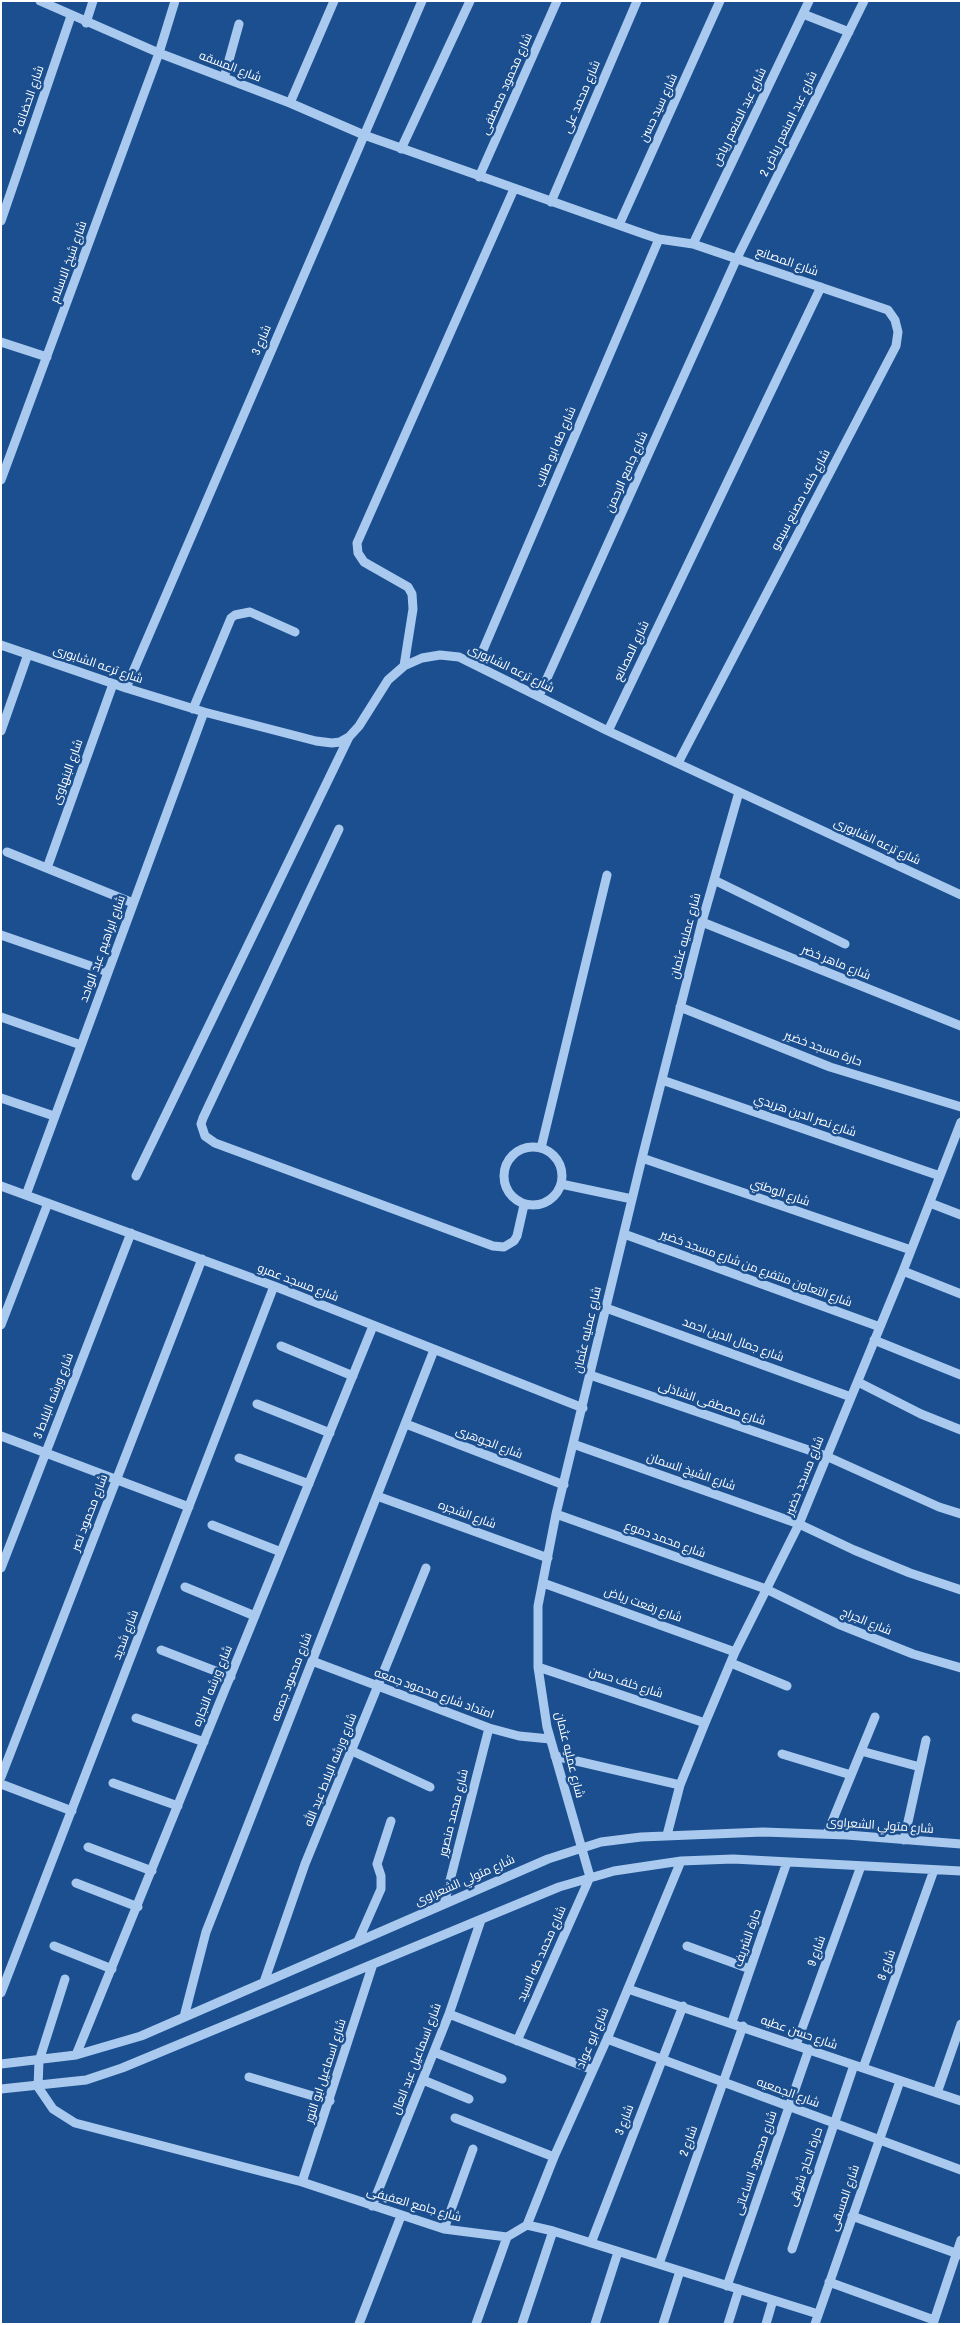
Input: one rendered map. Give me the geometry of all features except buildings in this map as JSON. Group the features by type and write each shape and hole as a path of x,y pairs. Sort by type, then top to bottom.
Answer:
{"street":[{"name":"شارع المسقه","path":"40,1 86,23 290,103 364,135"},
{"path":"86,23 93,1"},
{"name":"شارع شيخ الاسلام","path":"1,480 160,53 175,1"},
{"name":"شارع 3","path":"126,688 422,1"},
{"path":"401,149 470,1"},
{"name":"شارع محمود مصطفى","path":"479,177 557,1"},
{"name":"شارع محمد على","path":"551,202 637,1"},
{"name":"شارع سيد حسن","path":"619,225 720,1"},
{"name":"شارع عبد المنعم رياض","path":"693,244 810,1"},
{"name":"شارع عبد المنعم رياض 2","path":"737,258 864,1"},
{"path":"290,103 332,2"},
{"path":"803,14 849,32"},
{"name":"شارع الحضانه 2","path":"1,221 71,16"},
{"path":"224,78 239,24"},
{"name":"شارع المصانع","path":"364,135 659,239 693,244 821,287 608,731"},
{"path":"404,666 413,609 412,594 408,587 364,562 358,553 357,543 514,189"},
{"name":"شارع طه ابو طالب","path":"477,664 659,239"},
{"name":"شارع جامع الرحمن","path":"539,696 737,258"},
{"name":"شارع خلف مصنع سيمو","path":"678,763 896,346 898,332 895,320 888,310 821,287"},
{"path":"1,342 46,357"},
{"path":"193,709 231,618 235,615 250,612 295,632"},
{"name":"شارع ترعه الشابورى","path":"1,645 113,684 193,709 316,741 340,742 359,726 388,680 404,666 422,658 440,655 460,657 608,731 961,895"},
{"path":"1,731 28,654"},
{"name":"شارع البنهاوى","path":"47,868 113,684"},
{"name":"شارع ابراهيم عبد الواحد","path":"26,1194 204,712"},
{"path":"136,1176 348,737"},
{"name":"شارع عمليه عثمان","path":"590,1878 550,1739 538,1667 538,1606 556,1514 642,1158 702,922 740,792"},
{"path":"339,829 203,1118 201,1124 205,1136 215,1143 493,1246 504,1247 514,1241 517,1236 524,1205"},
{"path":"7,852 134,903"},
{"path":"541,1148 607,875"},
{"path":"714,880 845,944"},
{"name":"شارع ماهر خضر","path":"702,922 961,1026"},
{"path":"1,936 108,972"},
{"name":"حارة مسجد خضير","path":"680,1008 830,1067 961,1107"},
{"path":"1,1017 81,1045"},
{"name":"شارع نصر الدين هريدي","path":"662,1080 940,1176"},
{"path":"1,1098 54,1116"},
{"name":"شارع مسجد خضير","path":"667,1836 680,1785 705,1723 735,1652 799,1524 940,1176 959,1134 961,1122"},
{"path":"523,1148 541,1148 550,1152 561,1166 561,1184 551,1200 534,1206 524,1205 510,1194 505,1186 505,1168 515,1153 523,1148"},
{"name":"شارع الوطني","path":"642,1158 911,1250"},
{"path":"561,1184 632,1199"},
{"name":"شارع مسجد عمرو","path":"1,1186 274,1286 583,1408"},
{"path":"930,1202 961,1215"},
{"path":"1,1325 48,1203"},
{"name":"شارع ورشه البلاط 3","path":"1,1568 131,1233"},
{"name":"شارع التعاون منتفرع من شارع مسجد خضير","path":"624,1234 880,1327"},
{"name":"شارع محمود نصر","path":"1,1777 202,1259"},
{"path":"903,1271 961,1294"},
{"name":"شارع شديد","path":"1,1994 274,1286"},
{"name":"شارع جمال الدين احمد","path":"606,1308 851,1397"},
{"name":"شارع ورشه النجاره","path":"76,2055 138,1907 373,1326"},
{"path":"874,1340 961,1374"},
{"path":"281,1346 353,1376"},
{"name":"شارع محمود جمعه","path":"184,2017 206,1932 434,1350"},
{"name":"شارع مصطفى الشاذلى","path":"590,1375 826,1456 939,1507 961,1514"},
{"path":"858,1382 921,1414 961,1430"},
{"path":"258,1404 330,1433"},
{"name":"شارع الجوهرى","path":"406,1424 564,1485"},
{"path":"1,1436 189,1507"},
{"name":"شارع الشيخ السمان","path":"573,1444 799,1524 854,1550 910,1573 961,1590"},
{"path":"240,1458 309,1484"},
{"name":"شارع الشجره","path":"377,1496 548,1558"},
{"name":"شارع محمد دموع","path":"556,1514 766,1589"},
{"path":"212,1524 282,1552"},
{"name":"شارع ورشه البلاط عبد الله","path":"264,1982 305,1864 426,1568"},
{"name":"شارع رفعت رياض","path":"543,1582 735,1652"},
{"path":"185,1587 255,1616"},
{"name":"شارع الجراج","path":"766,1589 838,1624 913,1654 961,1668"},
{"path":"161,1650 231,1677"},
{"name":"امتداد شارع محمود جمعه","path":"312,1661 489,1728 519,1736 550,1739"},
{"path":"731,1663 787,1686"},
{"name":"شارع خلف حسن","path":"538,1667 705,1723"},
{"path":"827,1834 875,1717"},
{"path":"136,1718 204,1742"},
{"name":"شارع محمد منصور","path":"444,1904 489,1728"},
{"path":"904,1840 926,1740"},
{"path":"352,1751 430,1787"},
{"path":"861,1751 920,1767"},
{"path":"782,1754 851,1775"},
{"path":"555,1756 680,1785"},
{"path":"113,1783 178,1806"},
{"path":"1,1784 72,1811"},
{"path":"358,1941 381,1888 381,1876 376,1864 391,1821"},
{"name":"شارع متولي الشعراوى","path":"1,2064 39,2061 76,2055 133,2039 548,1859 581,1847 621,1838 738,1832 827,1834 959,1844"},
{"path":"959,1844 961,1834"},
{"path":"88,1847 152,1871"},
{"path":"1,2089 38,2087 86,2080 122,2068 372,1967 559,1888 590,1878 643,1866 681,1861 733,1859 961,1871"},
{"name":"شارع ابو عواد","path":"527,2226 554,2157 607,2039 681,1861"},
{"name":"حارة الشريف","path":"732,2022 787,1862"},
{"name":"شارع 9","path":"796,2045 861,1866"},
{"name":"شارع 8","path":"859,2067 934,1870"},
{"name":"شارع محمد طه السيد","path":"517,2041 590,1878"},
{"path":"76,1883 138,1907"},
{"name":"شارع اسماعيل عبد العال","path":"372,2206 434,2052 481,1920"},
{"path":"54,1946 112,1969"},
{"path":"688,1946 750,1968"},
{"name":"شارع اسماعيل ابو النور","path":"302,2182 330,2101 372,1967"},
{"path":"38,2087 39,2061 65,1979"},
{"name":"شارع حسن عطيه","path":"628,1989 732,2022 961,2101"},
{"name":"شارع 3","path":"591,2243 683,2006"},
{"path":"448,2014 593,2070"},
{"path":"937,2094 961,2024"},
{"name":"شارع 2","path":"659,2264 743,2026"},
{"name":"شارع الجمعيه","path":"607,2039 961,2170"},
{"name":"شارع محمود الساعاتى","path":"727,2286 809,2049"},
{"path":"434,2052 502,2079"},
{"name":"حارة الحاج شوقى","path":"792,2249 835,2124 859,2067"},
{"path":"249,2077 330,2101"},
{"path":"423,2080 469,2099"},
{"name":"شارع المسقى","path":"815,2324 900,2081"},
{"name":"شارع جامع العفيفى","path":"38,2087 53,2109 75,2123 302,2182 444,2229 507,2237"},
{"path":"455,2118 554,2157"},
{"path":"444,2229 473,2149"},
{"path":"359,2324 401,2216"},
{"path":"852,2216 958,2255"},
{"path":"476,2324 507,2237 527,2226 553,2231 818,2314"},
{"path":"522,2324 553,2231"},
{"path":"829,2282 933,2322 958,2255 961,2240"},
{"path":"595,2324 618,2252"},
{"path":"663,2324 680,2271"},
{"path":"728,2324 739,2290"},
{"path":"766,2324 773,2300"}]}
